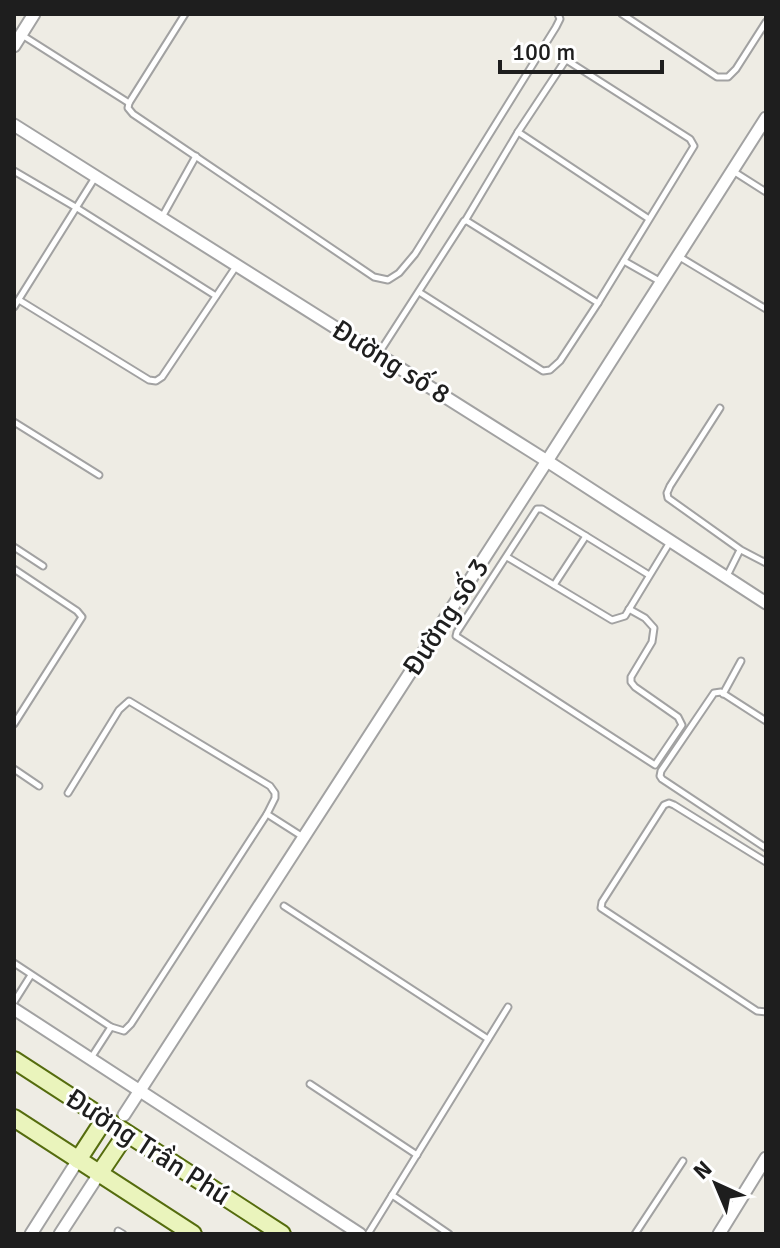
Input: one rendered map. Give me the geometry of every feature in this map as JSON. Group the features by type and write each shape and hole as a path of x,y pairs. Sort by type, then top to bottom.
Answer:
{"main road":[{"name":"Đường Trần Phú","path":"14,1060 282,1234"},
{"name":"Đường Trần Phú","path":"14,1118 183,1232"},
{"path":"78,1160 104,1120"},
{"path":"99,1174 126,1134"}],"street":[{"path":"14,46 34,14"},
{"name":"Đường số 3","path":"124,1115 766,118"},
{"name":"Đường số 8","path":"14,125 766,603"},
{"path":"14,1009 360,1234"},
{"path":"104,1120 124,1115 126,1134"},
{"path":"719,1234 766,1158"},
{"path":"31,1234 78,1160"},
{"path":"60,1234 99,1174"}],"lane":[{"path":"185,14 128,108 374,277 388,280 399,273 415,254 556,27 560,19 558,14"},
{"path":"622,14 717,77 728,77 736,69 766,22"},
{"path":"21,35 129,103"},
{"path":"378,354 565,61 668,124 690,139 694,146 598,303 560,361 550,370 543,371 419,292"},
{"path":"518,132 649,219"},
{"path":"161,217 196,156"},
{"path":"732,170 766,192"},
{"path":"14,171 216,296"},
{"path":"14,307 96,176"},
{"path":"464,221 598,303"},
{"path":"677,256 766,309"},
{"path":"624,261 661,282"},
{"path":"19,300 149,380 156,381 162,377 237,265"},
{"path":"720,408 670,486 668,498 741,550 766,563"},
{"path":"14,422 99,475"},
{"path":"629,609 645,618 654,628 652,642 631,682 678,717 682,725 655,765 456,636 537,509 542,509 649,575"},
{"path":"554,585 586,536"},
{"path":"507,557 612,620 625,616 670,541"},
{"path":"14,547 43,566"},
{"path":"726,577 741,550"},
{"path":"14,569 82,617 14,724"},
{"path":"723,694 741,661"},
{"path":"766,721 723,694 714,693 660,776 766,848"},
{"path":"14,963 111,1027 124,1031 275,798 270,786 129,701 119,710 68,793"},
{"path":"14,769 39,786"},
{"path":"766,862 669,803 664,805 632,852 601,908 757,1011 766,1012"},
{"path":"267,814 304,837"},
{"path":"284,906 488,1039"},
{"path":"14,1002 31,975"},
{"path":"368,1234 508,1007"},
{"path":"91,1058 111,1027"},
{"path":"310,1084 417,1155"},
{"path":"635,1234 683,1161"},
{"path":"392,1195 449,1234"}]}
